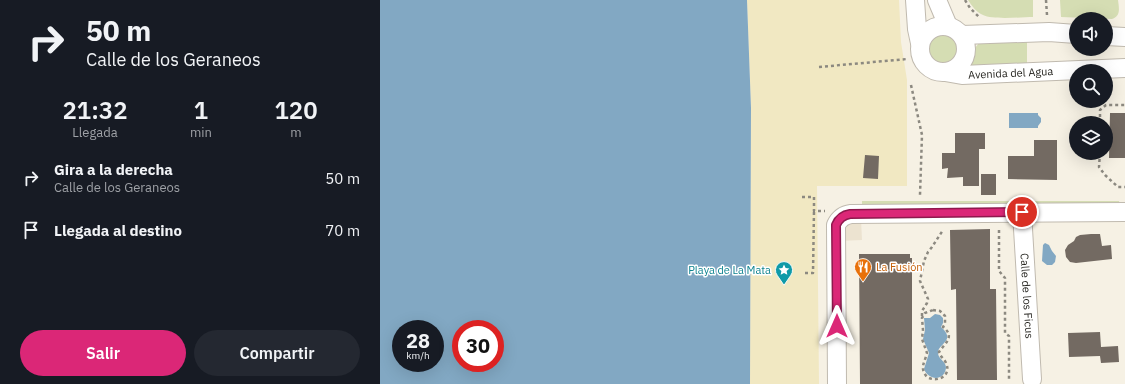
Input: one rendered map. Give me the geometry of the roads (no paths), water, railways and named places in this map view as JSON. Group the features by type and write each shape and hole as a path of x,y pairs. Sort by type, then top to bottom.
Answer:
{"street":[{"path":"915,0 917,29 920,44"},
{"path":"937,0 952,27 965,43 966,51 964,58 953,70 938,72 925,64 919,51 922,37 927,31 934,27 941,25 952,27 1069,33"},
{"path":"947,0 952,27"},
{"path":"1113,36 1125,37"},
{"name":"Avenida del Agua","path":"945,72 962,75 1125,68"},
{"name":"Calle de los Ficus","path":"1022,212 1033,382"},
{"path":"837,384 837,222 833,214 1125,212"}],"water":[{"path":"380,0 747,0 751,108 750,384 380,384"},
{"path":"1009,113 1038,113 1041,118 1041,122 1038,128 1009,128"},
{"path":"1045,243 1049,245 1056,256 1055,262 1052,265 1047,265 1042,261 1043,245"},
{"path":"935,314 940,315 943,318 941,327 947,336 947,339 938,350 939,357 946,366 945,373 936,378 926,373 924,369 929,353 923,339 925,330 924,318 930,318"}],"place":[{"name":"La Fusión","path":"863,282"},
{"name":"Playa de La Mata","path":"784,285"}]}
